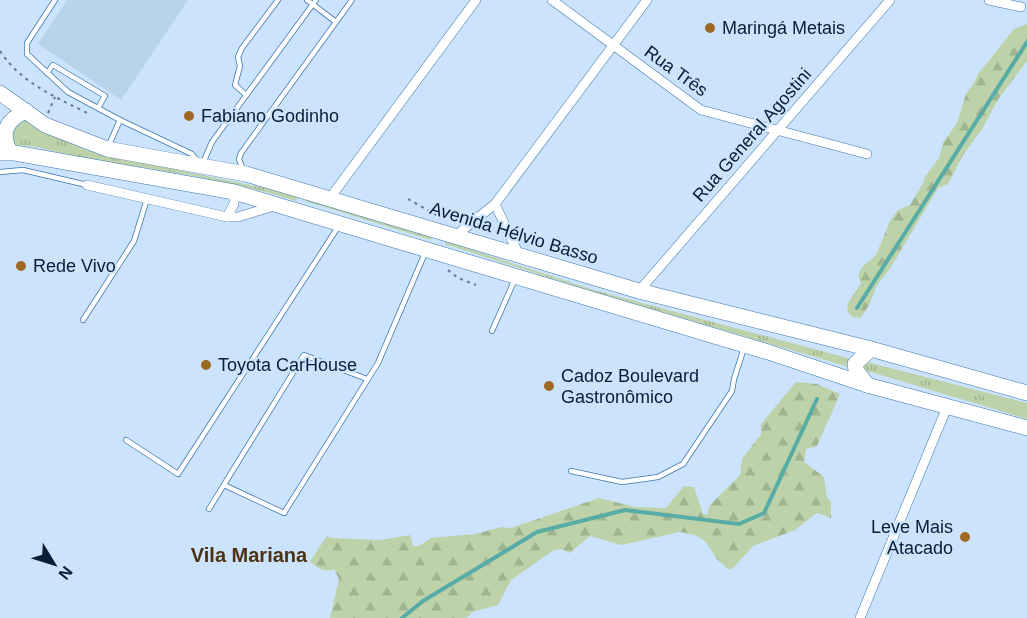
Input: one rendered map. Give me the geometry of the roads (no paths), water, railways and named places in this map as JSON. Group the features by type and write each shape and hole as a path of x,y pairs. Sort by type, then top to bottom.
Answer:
{"main road":[{"name":"Avenida Hélvio Basso","path":"0,93 45,126 107,150 246,174 639,291 871,349 1027,393"},
{"path":"26,111 14,116 2,133 5,153 234,192 745,345 867,385 1027,428"},
{"path":"867,385 856,370 855,364 871,349"}],"street":[{"path":"330,198 476,0"},
{"name":"Rua Três","path":"552,0 701,110 867,154"},
{"path":"455,236 495,204 647,0"},
{"name":"Rua General Agostini","path":"639,291 890,0"},
{"path":"989,0 1021,7"},
{"path":"87,185 228,217 246,215 277,205"},
{"path":"228,217 234,204 234,192"},
{"path":"495,204 519,255"},
{"path":"860,618 947,407"}],"lane":[{"path":"55,0 27,43 27,54 68,92 192,154 202,166 212,142 315,2"},
{"path":"246,95 235,85 240,66 238,57 242,48 278,0"},
{"path":"307,0 315,2 336,22"},
{"path":"246,174 240,167 241,153 352,0"},
{"path":"48,73 53,65 105,96 98,108"},
{"path":"107,150 120,120"},
{"path":"0,172 23,170 87,185"},
{"path":"83,320 134,241 147,199"},
{"path":"126,440 178,474 339,225"},
{"path":"224,484 284,513 378,363 426,250"},
{"path":"492,331 516,277"},
{"path":"571,471 622,482 658,477 683,464 732,391 745,345"},
{"path":"209,508 304,355 367,379"}],"waterway":[{"path":"857,308 1027,42"},
{"path":"402,618 423,601 537,532 625,510 739,524 764,513 817,399"}],"place":[{"name":"Maringá Metais","path":"710,28"},
{"name":"Fabiano Godinho","path":"189,116"},
{"name":"Rede Vivo","path":"21,266"},
{"name":"Toyota CarHouse","path":"206,365"},
{"name":"Cadoz Boulevard Gastronômico","path":"549,386"},
{"name":"Leve Mais Atacado","path":"965,537"}],"district":[{"name":"Vila Mariana","path":"249,555"}]}
